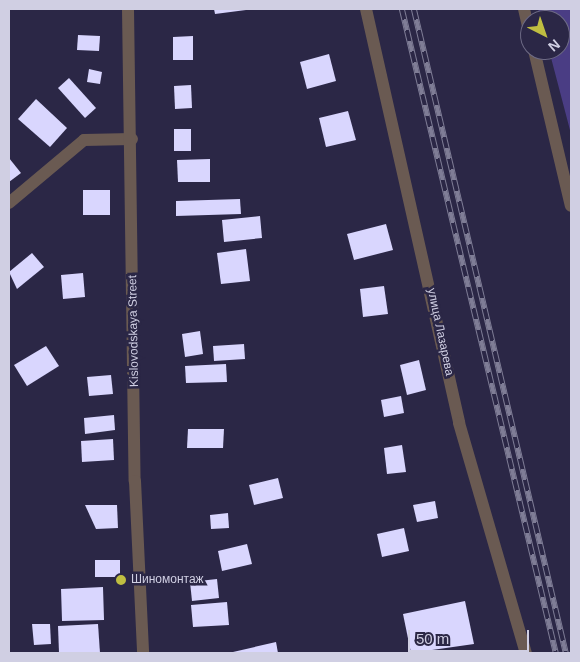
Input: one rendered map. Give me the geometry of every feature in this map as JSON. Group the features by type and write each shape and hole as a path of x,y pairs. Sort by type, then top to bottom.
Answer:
{"street":[{"name":"Kislovodskaya Street","path":"128,9 132,139 135,481 143,653"},
{"name":"улица Лазарева","path":"366,9 459,423 526,653"},
{"path":"536,60 571,206"},
{"path":"9,203 84,140 132,139"}],"shaded area":[{"path":"571,9 571,134 552,60 570,60 570,10 538,10"}],"building":[{"path":"214,9 246,9 246,10 215,14"},
{"path":"78,35 100,36 99,51 77,50"},
{"path":"193,36 193,60 173,60 173,37"},
{"path":"329,54 336,81 307,89 300,62"},
{"path":"89,69 102,72 100,84 87,82"},
{"path":"69,78 96,108 85,118 58,88"},
{"path":"191,85 192,108 175,109 174,86"},
{"path":"36,99 67,128 50,147 18,119"},
{"path":"348,111 356,140 326,147 319,118"},
{"path":"174,129 191,129 191,151 174,151"},
{"path":"9,158 21,173 9,182"},
{"path":"210,159 210,182 178,182 177,160"},
{"path":"83,190 110,190 110,215 83,215"},
{"path":"240,199 241,214 176,216 176,201"},
{"path":"260,216 262,238 224,242 222,220"},
{"path":"386,224 393,250 354,260 347,234"},
{"path":"246,249 250,281 221,284 217,253"},
{"path":"32,253 44,267 17,289 9,272"},
{"path":"83,273 85,297 63,299 61,275"},
{"path":"384,286 388,314 363,317 360,289"},
{"path":"200,331 203,354 185,357 182,334"},
{"path":"244,344 245,359 214,361 213,346"},
{"path":"46,346 59,366 27,386 14,365"},
{"path":"419,360 426,390 407,395 400,365"},
{"path":"226,364 227,382 186,383 185,366"},
{"path":"111,375 113,394 89,396 87,377"},
{"path":"401,396 404,413 384,417 381,400"},
{"path":"114,415 115,430 85,434 84,418"},
{"path":"188,429 224,429 223,448 187,448"},
{"path":"113,439 114,460 82,462 81,441"},
{"path":"402,445 406,472 387,474 384,448"},
{"path":"278,478 283,498 254,505 249,485"},
{"path":"435,501 438,518 417,522 413,505"},
{"path":"85,505 117,505 118,528 96,529"},
{"path":"228,513 229,528 211,529 210,515"},
{"path":"404,528 409,551 382,557 377,534"},
{"path":"247,544 252,564 222,571 218,551"},
{"path":"95,560 120,560 120,577 95,577"},
{"path":"217,579 219,598 192,601 190,582"},
{"path":"103,587 104,620 62,621 61,589"},
{"path":"465,601 474,644 411,653 403,614"},
{"path":"227,602 229,625 193,627 191,605"},
{"path":"32,624 50,624 51,644 34,645"},
{"path":"98,624 100,653 59,653 58,626"},
{"path":"276,642 278,653 233,653 233,652"}],"railway":[{"path":"402,9 556,653"},
{"path":"414,9 566,653"}],"place":[{"name":"Шиномонтаж","path":"121,580"}]}
